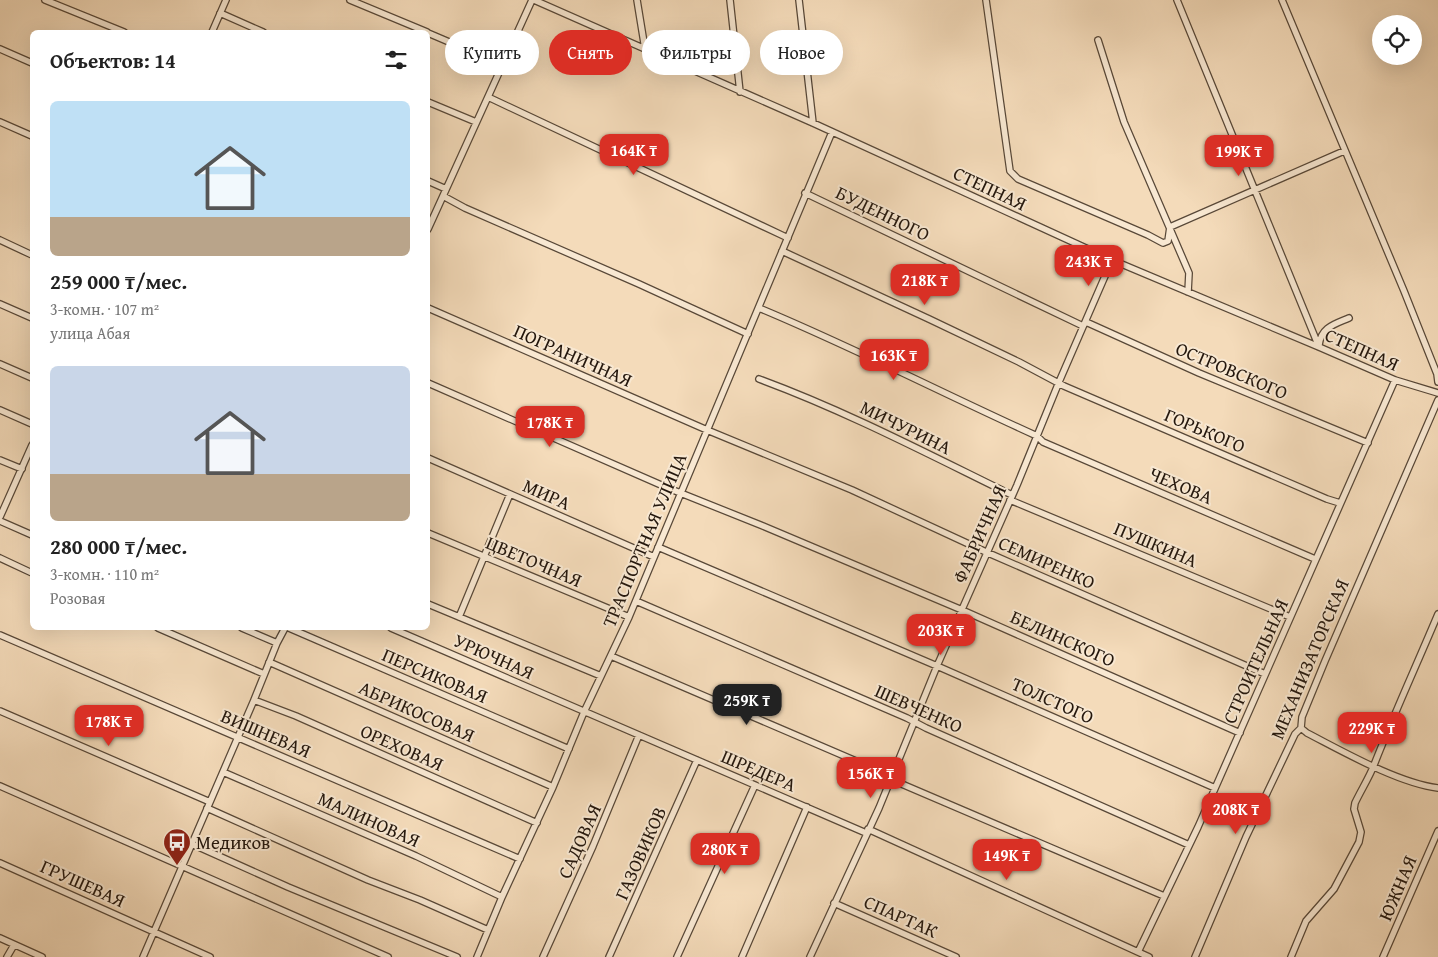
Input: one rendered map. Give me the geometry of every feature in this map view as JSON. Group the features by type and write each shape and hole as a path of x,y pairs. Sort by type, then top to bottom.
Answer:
{"street":[{"path":"44,0 119,30"},
{"path":"213,30 226,0"},
{"path":"350,0 420,30"},
{"path":"519,30 533,0"},
{"name":"СТЕПНАЯ","path":"533,0 642,48"},
{"path":"637,0 642,31"},
{"path":"730,0 740,92"},
{"path":"799,0 813,123"},
{"path":"986,0 1010,171 1018,179 1163,243 1168,242 1170,227"},
{"path":"1177,0 1319,347"},
{"path":"1282,0 1404,291 1437,374 1438,382"},
{"path":"220,14 258,30"},
{"path":"430,34 445,41"},
{"path":"1098,40 1124,122 1189,274 1188,292"},
{"path":"0,49 30,62"},
{"path":"430,223 498,75"},
{"name":"СТЕПНАЯ","path":"702,75 813,123 1112,260 1395,380 1438,393"},
{"path":"488,97 788,238"},
{"path":"430,103 476,122"},
{"path":"0,122 30,135"},
{"name":"ТРАСПОРТНАЯ УЛИЦА","path":"477,957 502,897 570,749 584,712 636,601 832,132"},
{"path":"1170,227 1344,151"},
{"path":"430,182 446,189"},
{"name":"БУДЕННОГО","path":"805,193 1085,324"},
{"path":"442,196 748,334"},
{"path":"0,240 30,254"},
{"name":"ГОРЬКОГО","path":"782,251 1082,394 1340,503"},
{"name":"ФАБРИЧНАЯ","path":"810,957 868,831 1037,436 1058,382 1112,260"},
{"path":"0,304 30,317"},
{"name":"ЧЕХОВА","path":"759,308 824,336 954,399 1037,436 1043,442 1315,559"},
{"name":"ПОГРАНИЧНАЯ","path":"430,309 707,430"},
{"path":"1319,347 1320,337 1323,332 1330,326 1349,318"},
{"name":"ОСТРОВСКОГО","path":"1085,324 1368,442"},
{"path":"0,364 30,377"},
{"name":"МИЧУРИНА","path":"759,379 826,405 1011,497"},
{"name":"СТРОИТЕЛЬНАЯ","path":"1141,954 1164,896 1240,733 1264,674 1395,380"},
{"name":"БЕЛИНСКОГО","path":"430,384 680,492 962,610 1240,733"},
{"name":"МЕХАНИЗАТОРСКАЯ","path":"1195,957 1267,790 1300,728 1302,717 1325,661 1438,400"},
{"path":"0,410 30,423"},
{"name":"СЕМИРЕНКО","path":"707,430 852,490 986,552 1264,674"},
{"path":"30,450 0,519 30,534"},
{"name":"МИРА","path":"430,459 654,557"},
{"path":"0,460 30,467"},
{"path":"459,617 510,494"},
{"name":"ПУШКИНА","path":"1011,497 1290,617"},
{"name":"ЦВЕТОЧНАЯ","path":"430,534 629,617"},
{"name":"ТОЛСТОГО","path":"658,547 938,666 1215,788"},
{"path":"0,558 30,572"},
{"name":"ШЕВЧЕНКО","path":"636,601 914,721 1189,845"},
{"path":"430,605 601,676"},
{"path":"1290,957 1306,921 1334,889 1359,842 1361,837 1360,827 1354,809 1355,802 1374,766 1438,614"},
{"path":"163,630 264,674"},
{"path":"247,630 277,643"},
{"path":"143,957 284,630"},
{"name":"ПЕРСИКОВАЯ","path":"294,630 570,749"},
{"name":"УРЮЧНАЯ","path":"396,630 584,712"},
{"name":"ВИШНЕВАЯ","path":"0,635 520,859"},
{"path":"611,656 1164,896"},
{"name":"АБРИКОСОВАЯ","path":"270,662 553,787"},
{"name":"ОРЕХОВАЯ","path":"254,700 296,716 537,823"},
{"path":"0,711 368,880 420,900 488,930"},
{"name":"ШРЕДЕРА","path":"584,712 868,831 1149,957"},
{"path":"1300,728 1374,766 1416,784 1438,788"},
{"name":"САДОВАЯ","path":"543,957 597,838 640,735"},
{"name":"ГАЗОВИКОВ","path":"609,957 697,760"},
{"name":"МАЛИНОВАЯ","path":"223,772 416,856 502,897"},
{"path":"677,957 755,785"},
{"path":"0,786 388,957"},
{"path":"742,957 807,807"},
{"name":"ЮЖНАЯ","path":"1384,957 1438,831"},
{"path":"192,844 288,887 457,957"},
{"name":"ГРУШЕВАЯ","path":"0,863 210,957"},
{"name":"СПАРТАК","path":"834,903 956,957"},
{"path":"0,938 42,957"},
{"path":"7,957 14,945"}],"place":[{"name":"Медиков","path":"177,866"}]}
